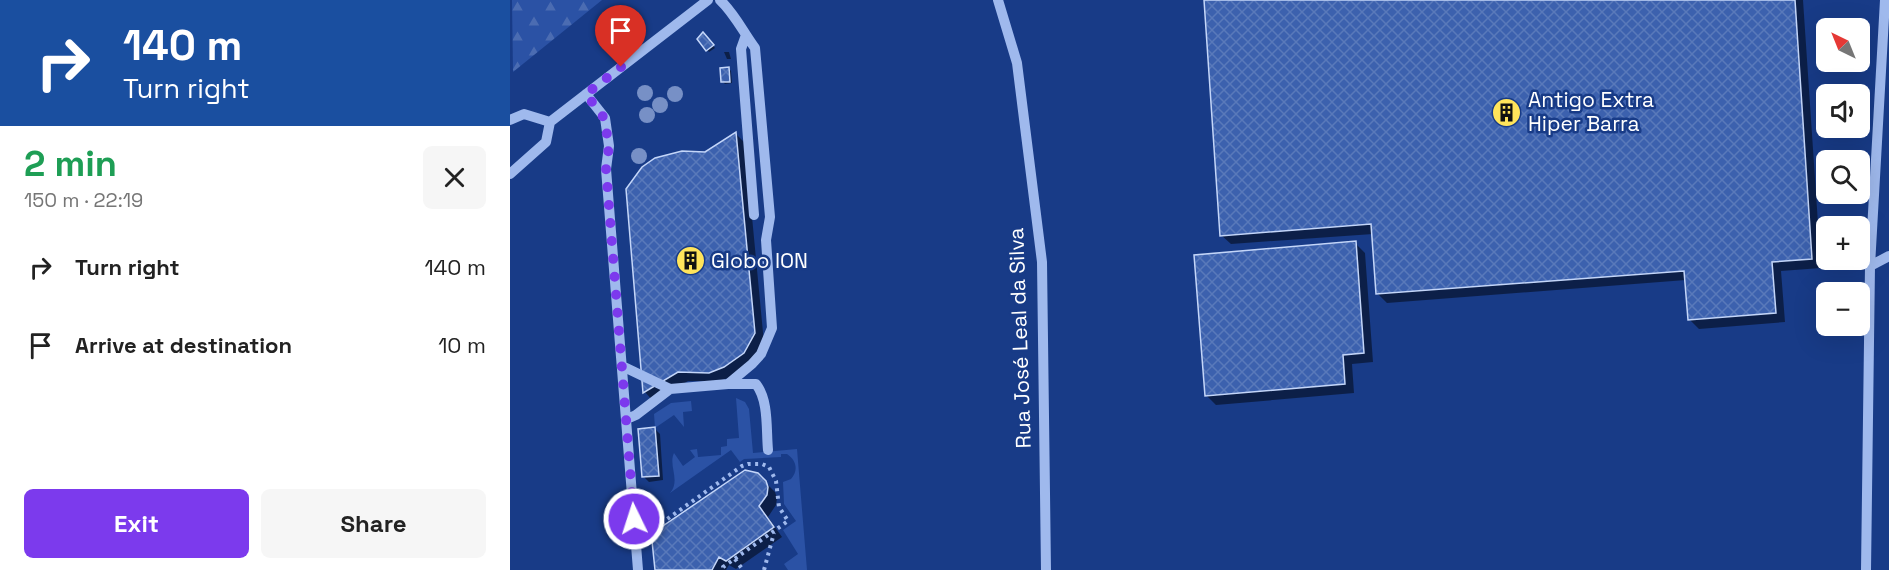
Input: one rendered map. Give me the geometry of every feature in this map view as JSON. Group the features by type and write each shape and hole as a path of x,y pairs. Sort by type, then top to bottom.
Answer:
{"street":[{"path":"510,174 546,142 550,122 708,0"},
{"path":"720,0 743,28 755,48 770,217 766,240 772,328 760,354 728,384"},
{"name":"Rua José Leal da Silva","path":"998,0 1017,63 1042,262 1046,570"},
{"path":"1870,266 1885,0"},
{"path":"746,35 741,50 754,215"},
{"path":"586,94 604,118 609,146 606,169 638,570"},
{"path":"1880,99 1889,108"},
{"path":"510,120 524,114 550,122"},
{"path":"1870,266 1889,256"},
{"path":"1866,570 1870,270"},
{"path":"622,366 670,389 756,384 762,391 768,450"},
{"path":"627,419 636,415 670,389"}],"path":[{"path":"636,541 742,466 762,464 769,467 776,481 779,507 788,521 723,567 723,570"},
{"path":"764,570 774,532"},
{"path":"735,559 744,570"}],"green space":[{"path":"512,0 602,0 513,72"},
{"path":"736,398 745,402 749,409 753,453 797,449 807,570 788,570 784,564 798,554 783,530 796,521 784,504 783,482 791,479 796,469 793,459 787,454 781,454 781,457 744,459 740,462 731,450 670,493 675,478 672,463 674,453 683,466 695,457 690,450 697,449 698,457 721,455 721,447 727,446 727,439 739,438"},
{"path":"691,401 692,411 683,412 684,427 674,415 655,428 654,414 671,403"}],"building":[{"name":"Antigo Extra Hiper Barra","path":"1204,0 1795,0 1812,259 1772,262 1776,313 1688,320 1684,271 1376,294 1371,224 1220,236"},
{"path":"703,32 714,45 706,51 697,39"},
{"path":"729,67 730,82 721,82 720,68"},
{"name":"Globo ION","path":"736,132 755,333 744,353 724,367 709,373 678,372 643,393 626,189 642,167 655,158 682,151 705,152"},
{"path":"1356,241 1364,353 1343,355 1345,384 1205,396 1194,255"},
{"path":"655,427 659,476 642,477 638,429"},
{"path":"745,470 758,473 766,481 767,495 759,506 774,527 726,561 719,557 712,570 655,570 652,541 657,530"}],"place":[{"name":"Antigo Extra Hiper Barra","path":"1507,112"},
{"name":"Globo ION","path":"690,261"}],"route":[{"path":"621,67 586,94 604,118 609,146 606,169 634,519"}]}
